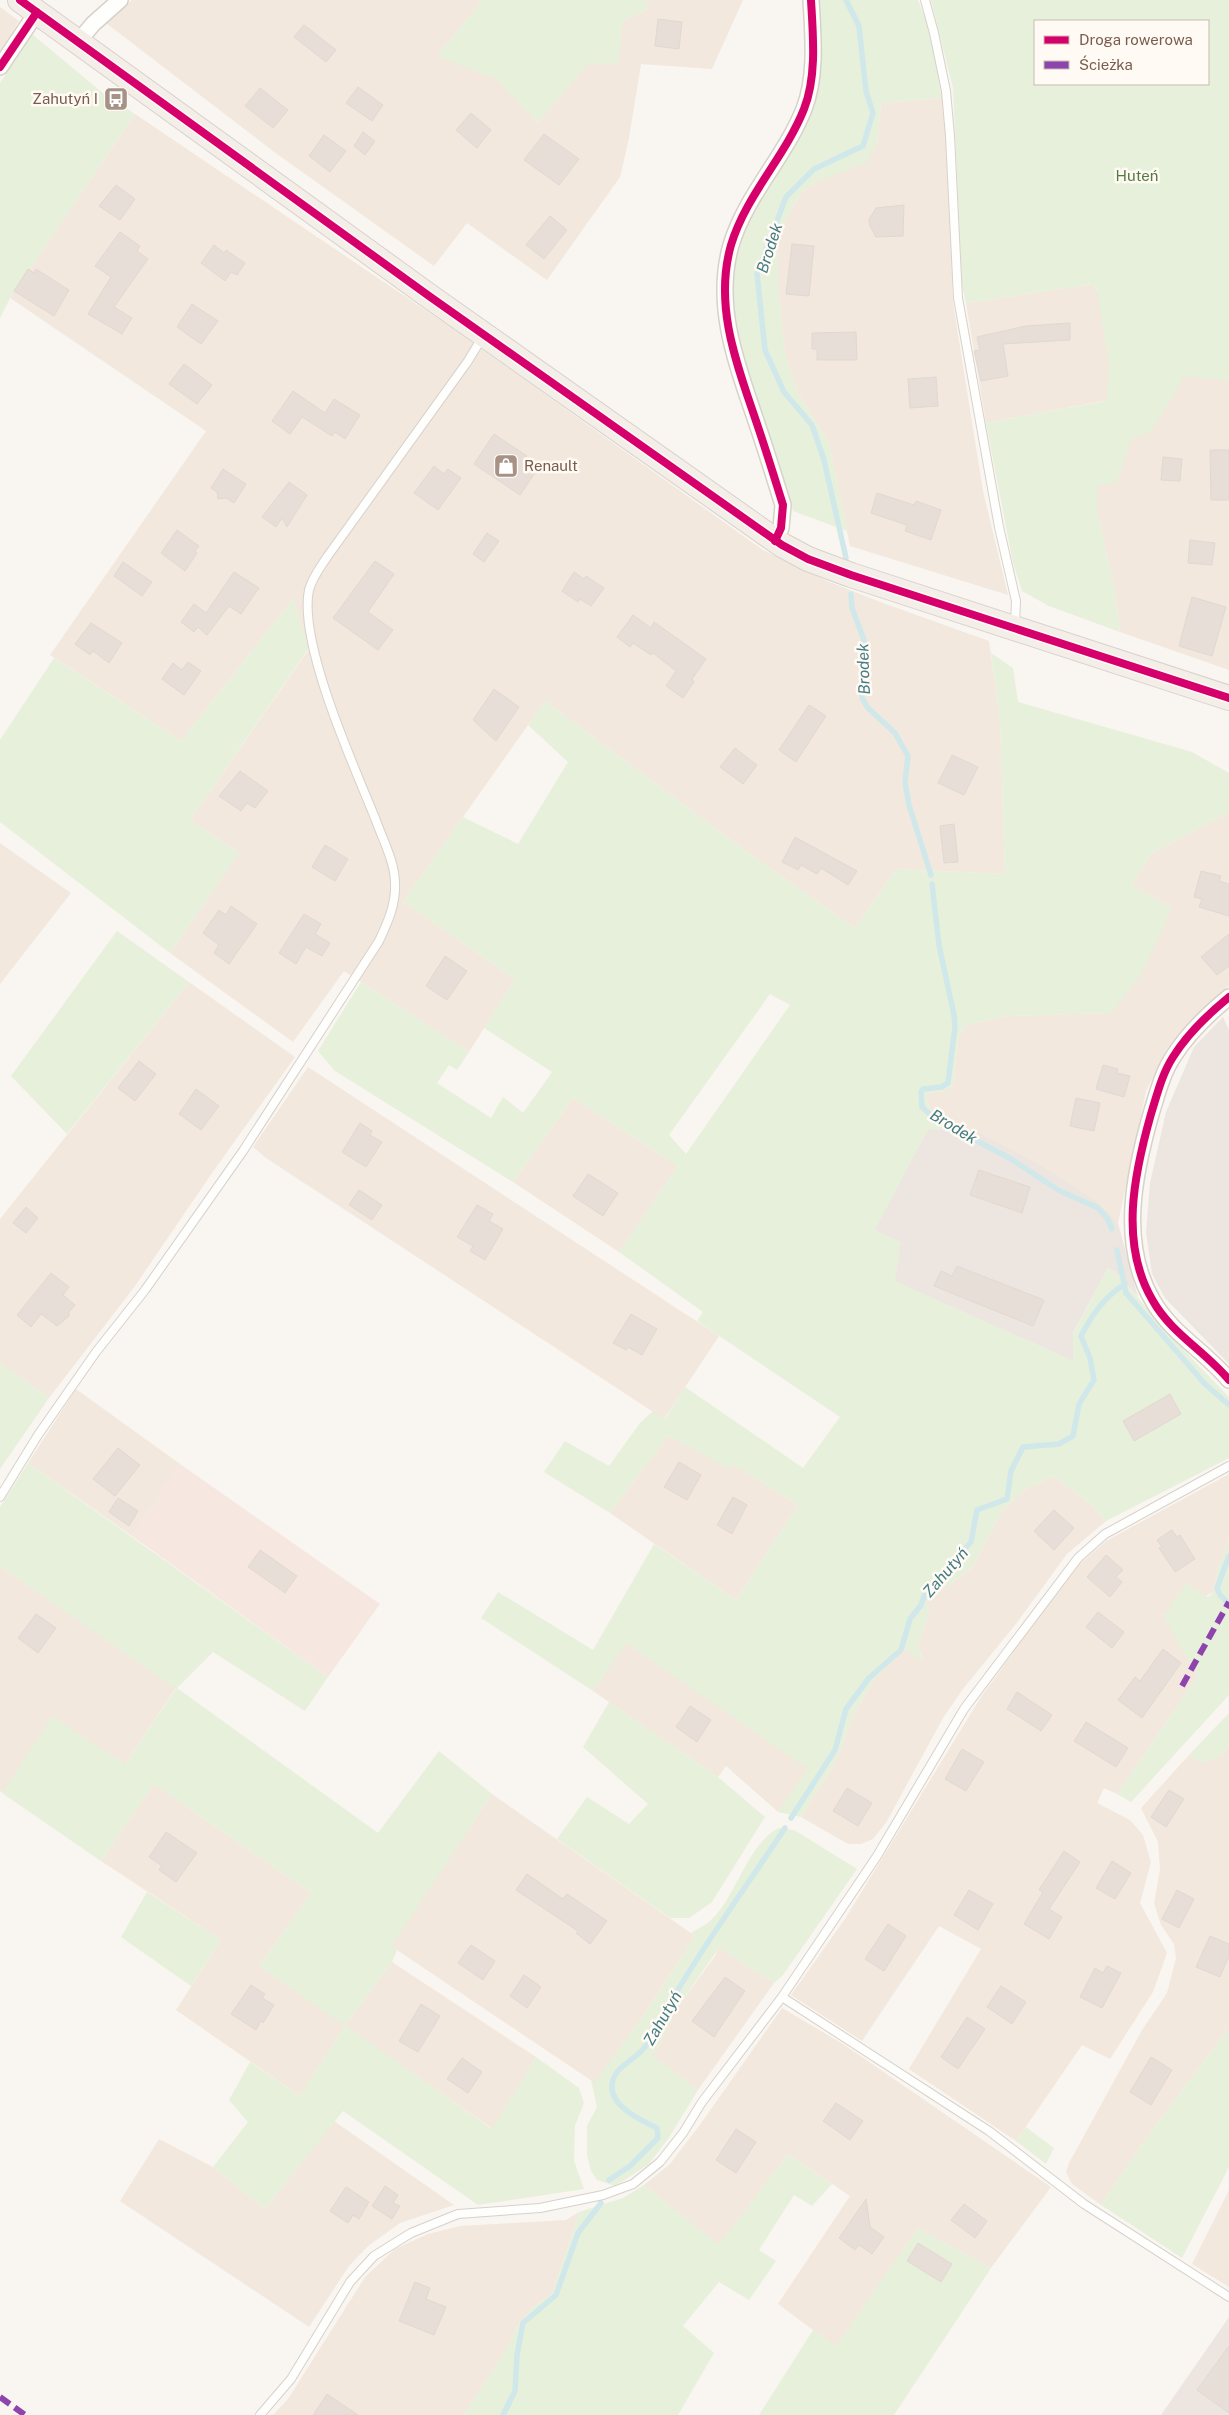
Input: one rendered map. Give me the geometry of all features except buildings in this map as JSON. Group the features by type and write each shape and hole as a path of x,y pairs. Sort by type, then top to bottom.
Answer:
{"main road":[{"path":"29,6 775,541 808,559 834,569 1015,630 1229,698"}],"street":[{"path":"78,42 93,24 120,0"},
{"path":"775,541 781,528 783,505 734,356 726,323 725,286 731,246 745,212 792,134 804,107 811,72 811,0"},
{"path":"0,67 29,6"},
{"path":"1229,997 1193,1029 1172,1059 1158,1090 1145,1135 1133,1196 1133,1232 1138,1266 1153,1302 1174,1327 1229,1380"}],"lane":[{"path":"925,0 946,91 958,298 999,527 1016,601 1015,630"},
{"path":"0,1497 38,1434 96,1352 145,1290 243,1151 379,941 389,918 395,897 395,880 382,837 337,724 318,663 310,631 309,591 315,575 327,557 468,362 484,334"},
{"path":"260,2415 291,2379 350,2282 374,2256 411,2233 458,2214 540,2208 603,2195 633,2184 660,2162 683,2133 702,2102 782,1997 876,1856 964,1709 1078,1558 1105,1534 1229,1466"},
{"path":"782,1997 989,2131 1084,2204 1229,2297"}],"shaded area":[{"path":"132,0 483,0 437,56 496,78 538,123 623,21 646,10 647,0 743,0 712,69 641,64 629,138 620,177 547,280 467,223 434,266 277,154 106,23"},
{"path":"0,7 19,21 0,52"},
{"path":"942,98 947,144 953,303 983,491 1008,595 850,546 829,443 797,391 786,358 778,291 777,235 803,191 877,143 881,103"},
{"path":"135,114 449,326 763,550 827,581 989,641 1000,719 1005,874 896,869 855,928 754,857 545,701 403,902 515,979 469,1052 344,971 293,1042 170,953 239,853 190,820 309,649 293,599 181,741 50,655 206,431 10,298"},
{"path":"1093,284 1118,328 1114,399 986,423 966,303"},
{"path":"1189,367 1229,375 1229,670 1120,632 1114,586 1097,512 1097,486 1112,427"},
{"path":"1229,812 1229,986 1190,1021 1167,1049 1146,1091 1118,1223 1099,1203 974,1130 962,1130 931,1111 926,1097 929,1093 945,1091 954,1083 958,1037 967,1025 1007,1016 1112,1013 1172,908 1132,885 1151,854"},
{"path":"0,843 71,893 0,984"},
{"path":"189,982 295,1057 212,1173 135,1286 49,1398 0,1363 0,1219"},
{"path":"1223,1017 1229,1030 1229,1364 1165,1298 1152,1274 1146,1232 1150,1183 1166,1112 1194,1047"},
{"path":"308,1067 719,1336 664,1419 266,1158 253,1147"},
{"path":"573,1098 678,1166 619,1252 513,1182"},
{"path":"928,1129 974,1130 1038,1164 1099,1203 1118,1223 1138,1297 1115,1272 1108,1268 1073,1333 1073,1361 894,1281 900,1242 874,1230"},
{"path":"76,1389 180,1464 132,1536 28,1463"},
{"path":"668,1436 730,1468 733,1464 798,1505 736,1600 610,1513"},
{"path":"180,1464 380,1604 328,1677 132,1536"},
{"path":"1229,1474 1229,1538 1217,1571 1214,1592 1163,1615 1198,1676 1117,1794 1104,1788 1097,1803 1130,1820 1143,1835 1151,1862 1140,1903 1167,1953 1153,1992 1110,2059 1082,2045 1016,2141 909,2069 981,1949 939,1926 862,2041 791,1995 845,1919 981,1697 1073,1570 1106,1541"},
{"path":"1054,1476 1091,1505 1106,1521 1067,1554 1015,1625 963,1689 943,1718 887,1821 873,1839 861,1844 848,1844 801,1817 836,1761 853,1716 876,1677 905,1649 922,1660 918,1644 930,1610 925,1602 972,1568 1002,1511 1026,1489"},
{"path":"0,1566 176,1688 125,1764 3,1793 0,1791"},
{"path":"626,1642 809,1769 778,1812 726,1766 718,1777 593,1691"},
{"path":"1229,1745 1229,2028 1144,2141 1101,2205 1072,2184 1066,2172 1069,2163 1142,2030 1167,1993 1176,1958 1174,1944 1161,1925 1154,1903 1160,1870 1158,1842 1141,1808 1189,1755 1202,1762 1220,1757"},
{"path":"154,1784 311,1893 259,1966 345,2025 392,1962 536,2057 493,2129 345,2026 300,2096 176,2010 221,1940 101,1861"},
{"path":"492,1794 695,1936 643,2016 595,2083 391,1946"},
{"path":"719,1948 774,1983 698,2090 651,2055 658,2048 674,2012"},
{"path":"782,2008 843,2044 1051,2187 991,2268 918,2228 836,2347 778,2304 850,2196 788,2154 719,2246 644,2185 670,2164"},
{"path":"334,2121 454,2205 400,2223 368,2246 349,2266 309,2327 120,2201 159,2139 213,2167 265,2209"},
{"path":"1229,2190 1229,2287 1192,2264"},
{"path":"579,2212 553,2293 533,2307 517,2327 508,2347 464,2415 273,2415 288,2399 365,2277 395,2249 428,2234 460,2226 566,2220"},
{"path":"1229,2317 1229,2415 1161,2415 1202,2356"}],"green space":[{"path":"483,0 647,0 646,10 623,21 619,63 588,64 538,123 496,79 437,56"},
{"path":"816,0 918,0 929,28 942,98 881,103 877,143 867,162 817,182 803,191 777,235 778,291 786,358 797,391 829,443 847,531 793,511 771,440 748,385 733,334 729,297 736,253 748,216 797,141 811,104"},
{"name":"Huteń","path":"931,0 1229,0 1229,381 1185,376 1151,432 1131,439 1117,482 1097,486 1097,512 1114,586 1120,632 1049,606 1022,591 1013,563 986,423 1106,401 1109,366 1097,290 1093,284 966,303 962,284 953,88"},
{"path":"32,34 104,94 135,114 10,298 0,318 0,83"},
{"path":"293,599 309,648 190,820 239,853 170,953 0,822 0,740 54,658 181,741"},
{"path":"991,653 1013,668 1018,702 1192,752 1229,773 1229,812 1151,854 1132,885 1172,908 1142,973 1112,1013 1007,1016 967,1025 958,1037 954,1083 945,1091 929,1093 926,1097 931,1111 962,1130 928,1129 875,1230 901,1242 895,1281 1073,1361 1073,1334 1108,1268 1115,1272 1192,1359 1229,1397 1229,1458 1106,1521 1091,1505 1054,1476 1026,1489 1002,1511 972,1568 925,1602 930,1610 918,1644 922,1661 905,1649 876,1677 853,1716 836,1761 801,1817 778,1812 808,1769 626,1643 593,1691 481,1618 498,1592 593,1650 654,1544 736,1600 798,1505 733,1464 730,1469 668,1436 610,1513 544,1472 565,1441 609,1466 640,1423 653,1411 665,1419 685,1387 803,1468 840,1417 697,1321 703,1312 619,1252 678,1166 573,1098 513,1182 335,1071 318,1051 361,982 469,1052 457,1070 449,1065 437,1083 491,1118 503,1097 523,1113 552,1072 484,1028 515,979 403,902 463,817 518,844 568,762 528,725 545,701 754,857 855,928 896,869 1005,874 1000,719","holes":["770,994 790,1005 686,1154 669,1135"]},
{"path":"117,931 189,982 67,1134 11,1076"},
{"path":"0,1363 49,1398 0,1469"},
{"path":"28,1463 328,1677 305,1711 213,1652 177,1688 378,1833 439,1751 492,1794 392,1946 397,1950 392,1962 345,2025 492,2129 536,2057 579,2088 584,2103 575,2126 574,2161 584,2189 478,2205 343,2111 265,2209 213,2167 248,2122 229,2100 250,2062 300,2096 345,2026 259,1966 311,1893 154,1784 101,1861 2,1793 52,1716 125,1764 176,1689 0,1566 0,1507"},
{"path":"1229,1538 1229,1695 1131,1802 1117,1794 1198,1676 1163,1616 1186,1583 1208,1597 1214,1592 1217,1571"},
{"path":"609,1702 718,1777 765,1817 712,1902 689,1918 670,1918 557,1839 587,1797 629,1824 648,1804 583,1747"},
{"path":"1229,1713 1229,1745 1220,1757 1202,1762 1189,1755"},
{"path":"779,1828 794,1830 857,1869 783,1975 774,1983 719,1948 674,2012 658,2048 652,2055 698,2090 670,2136 649,2164 615,2186 597,2180 591,2171 587,2155 587,2126 597,2107 591,2080 595,2082 643,2016 695,1936 691,1933 714,1918 724,1905 752,1855 769,1835"},
{"path":"147,1892 221,1940 191,1986 121,1937"},
{"path":"1229,2028 1229,2167 1182,2258 1101,2205 1144,2141"},
{"path":"1026,2127 1054,2148 1046,2164 1016,2141"},
{"path":"788,2154 832,2184 812,2206 794,2195 759,2250 776,2261 749,2300 719,2282 683,2326 714,2353 678,2415 464,2415 508,2347 517,2327 533,2307 553,2293 579,2212 623,2198 644,2185 719,2245"},
{"path":"918,2228 991,2268 894,2415 759,2415 813,2330 836,2346"}],"waterway":[{"name":"Brodek","path":"846,0 859,26 866,91 873,113 863,146 814,169 786,197 757,274 765,350 784,392 812,425 824,460 846,558"},
{"name":"Brodek","path":"851,594 852,608 864,640 862,698 868,708 895,733 908,756 905,782 909,805 931,875"},
{"name":"Brodek","path":"932,884 939,945 955,1027 948,1083 941,1087 923,1089 921,1092 922,1107 934,1118 1011,1159 1058,1190 1098,1208 1107,1218 1112,1229"},
{"name":"Brodek","path":"1117,1250 1126,1293 1205,1384 1229,1405"},
{"name":"Zahutyń","path":"791,1818 835,1750 846,1709 869,1678 901,1650 910,1619 921,1605 926,1591 971,1542 977,1510 1007,1499 1011,1471 1023,1447 1059,1444 1073,1436 1079,1404 1094,1380 1090,1358 1081,1336 1099,1307 1125,1284"},
{"name":"Brodek","path":"1229,1556 1217,1588 1220,1595 1229,1604"},
{"name":"Zahutyń","path":"609,2180 630,2166 658,2138 657,2128 628,2112 616,2100 613,2094 613,2079 621,2068 643,2050 713,1934 785,1828"},
{"name":"Zahutyń","path":"503,2415 515,2391 517,2355 523,2323 556,2295 578,2233 601,2203"}],"marked path":[{"path":"1182,1686 1229,1602"},
{"path":"0,2397 25,2415"}],"cycle path":[{"path":"20,0 429,296 782,545 808,559 851,575 1229,698"},
{"path":"775,541 781,528 783,505 735,354 726,311 726,267 731,245 746,209 787,143 804,109 811,83 813,55 811,0"},
{"path":"0,67 37,12"},
{"path":"1229,997 1192,1032 1179,1048 1166,1070 1151,1114 1139,1161 1133,1209 1133,1233 1136,1256 1142,1279 1153,1301 1169,1323 1229,1380"}],"place":[{"name":"Zahutyń I","path":"116,99"},
{"name":"Renault","path":"506,466"}]}
